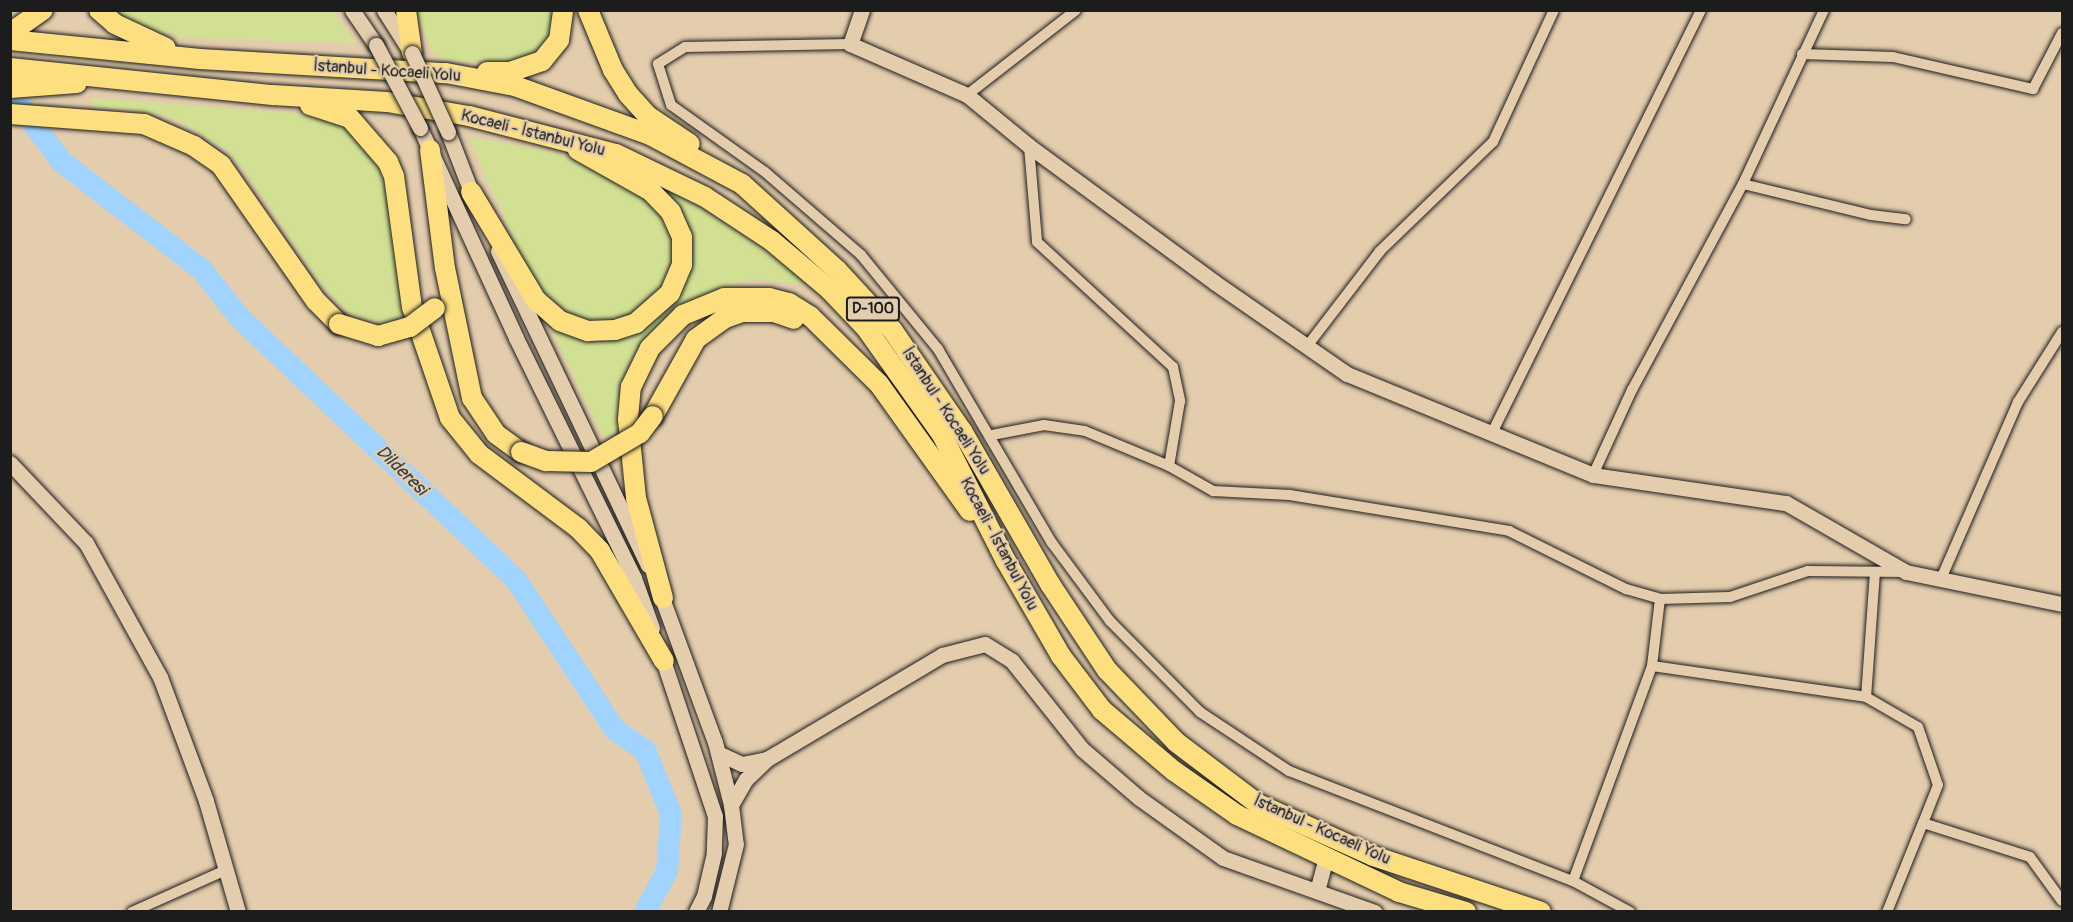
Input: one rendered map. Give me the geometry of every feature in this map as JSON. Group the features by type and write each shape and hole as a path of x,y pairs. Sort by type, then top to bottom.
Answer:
{"highway":[{"path":"10,33 43,10"},
{"path":"99,10 144,40 200,59"},
{"path":"406,10 412,53"},
{"path":"446,73 510,72 542,61 559,40 563,10"},
{"path":"588,10 613,70 628,94 648,116 702,151 742,184"},
{"name":"İstanbul - Kocaeli Yolu","path":"10,40 200,59 446,73 515,86 650,135 742,184 837,270 893,331 962,431 1050,584 1107,670 1176,742 1258,804 1373,856 1541,912"},
{"path":"10,68 38,80"},
{"name":"Kocaeli - İstanbul Yolu","path":"38,80 106,79 273,95 387,102 556,136 616,154 705,197 772,241 829,289 866,328 942,435 1006,561 1061,656 1102,710 1174,771 1237,815 1399,892 1460,909"},
{"path":"10,88 38,80"},
{"path":"273,95 350,118 388,162 394,176 412,307 450,418 479,454 578,528 600,551 664,661"},
{"path":"10,114 144,124 172,133 220,165 316,301 339,324 378,336 410,327 435,308 445,268"},
{"path":"471,192 536,300 560,321 588,331 615,330 636,323 670,293 682,265 682,237 671,212 651,190 556,136"},
{"path":"430,150 445,268 472,398 496,434 520,452 546,461 591,462 640,433 653,417 696,339 725,318 742,312 774,312 795,320 862,367"},
{"path":"663,598 636,498 628,419 631,387 650,348 683,315 724,298 769,298 789,303 810,316 879,384 1006,561"}],"main road":[{"path":"352,10 376,45 420,128 516,338 634,578 715,816 714,853 704,896 696,912"},
{"path":"384,10 412,53 448,132 471,192 663,598 718,753 731,805 736,844 719,912"},
{"path":"862,10 850,44 967,95 1029,146 1214,282 1347,374 1593,475 1786,503 1906,572 2062,603"},
{"path":"10,463 87,543 160,677 206,801 238,912"},
{"path":"731,805 746,779 767,759 942,655 986,644 1012,661 1082,749 1139,798 1222,858 1375,912"},
{"path":"718,753 742,764 767,759"},
{"path":"1317,891 1326,857"}],"street":[{"path":"967,95 1076,10"},
{"path":"1308,345 1380,251 1493,142 1554,10"},
{"path":"1492,433 1701,10"},
{"path":"1593,475 1632,390 1743,184 1824,10"},
{"path":"1803,54 1893,57 2033,89 2062,33"},
{"path":"850,44 685,47 658,64 671,105 765,172 861,255 938,349 992,435 1052,543 1110,621 1200,712 1289,771 1573,880 1630,912"},
{"path":"1029,146 1037,242 1173,367 1179,401 1169,466"},
{"path":"1743,184 1871,215 1906,219"},
{"path":"1941,579 2018,402 2062,332"},
{"path":"992,435 1044,425 1085,431 1169,466 1213,490 1290,495 1509,531 1626,589 1660,599 1730,597 1808,571 1906,572"},
{"path":"1866,697 1875,572"},
{"path":"1573,880 1652,666 1660,599"},
{"path":"1652,666 1866,697 1918,727 1938,785 1887,912"},
{"path":"1923,823 2030,857 2062,900"},
{"path":"132,912 226,870"}],"green space":[{"path":"111,11 332,11 357,43 189,38 134,26"},
{"path":"415,11 555,11 552,40 530,58 505,63 441,60 431,50"},
{"path":"92,98 306,114 341,123 378,157 385,176 407,312 387,324 353,317 320,284 255,185 227,151 183,123 157,113 93,106"},
{"path":"468,136 561,154 618,182 664,215 672,233 673,259 666,285 638,314 611,322 587,320 564,309 542,293 515,243"},
{"path":"667,188 747,238 792,271 803,285 754,279 730,285 667,316 632,356 619,389 619,432 604,439 545,318 601,337 682,288 695,249 692,231"}],"waterway":[{"name":"Dilderesi","path":"10,93 62,162 202,270 239,317 517,581 615,730 645,750 671,814 667,871 645,912"}]}
